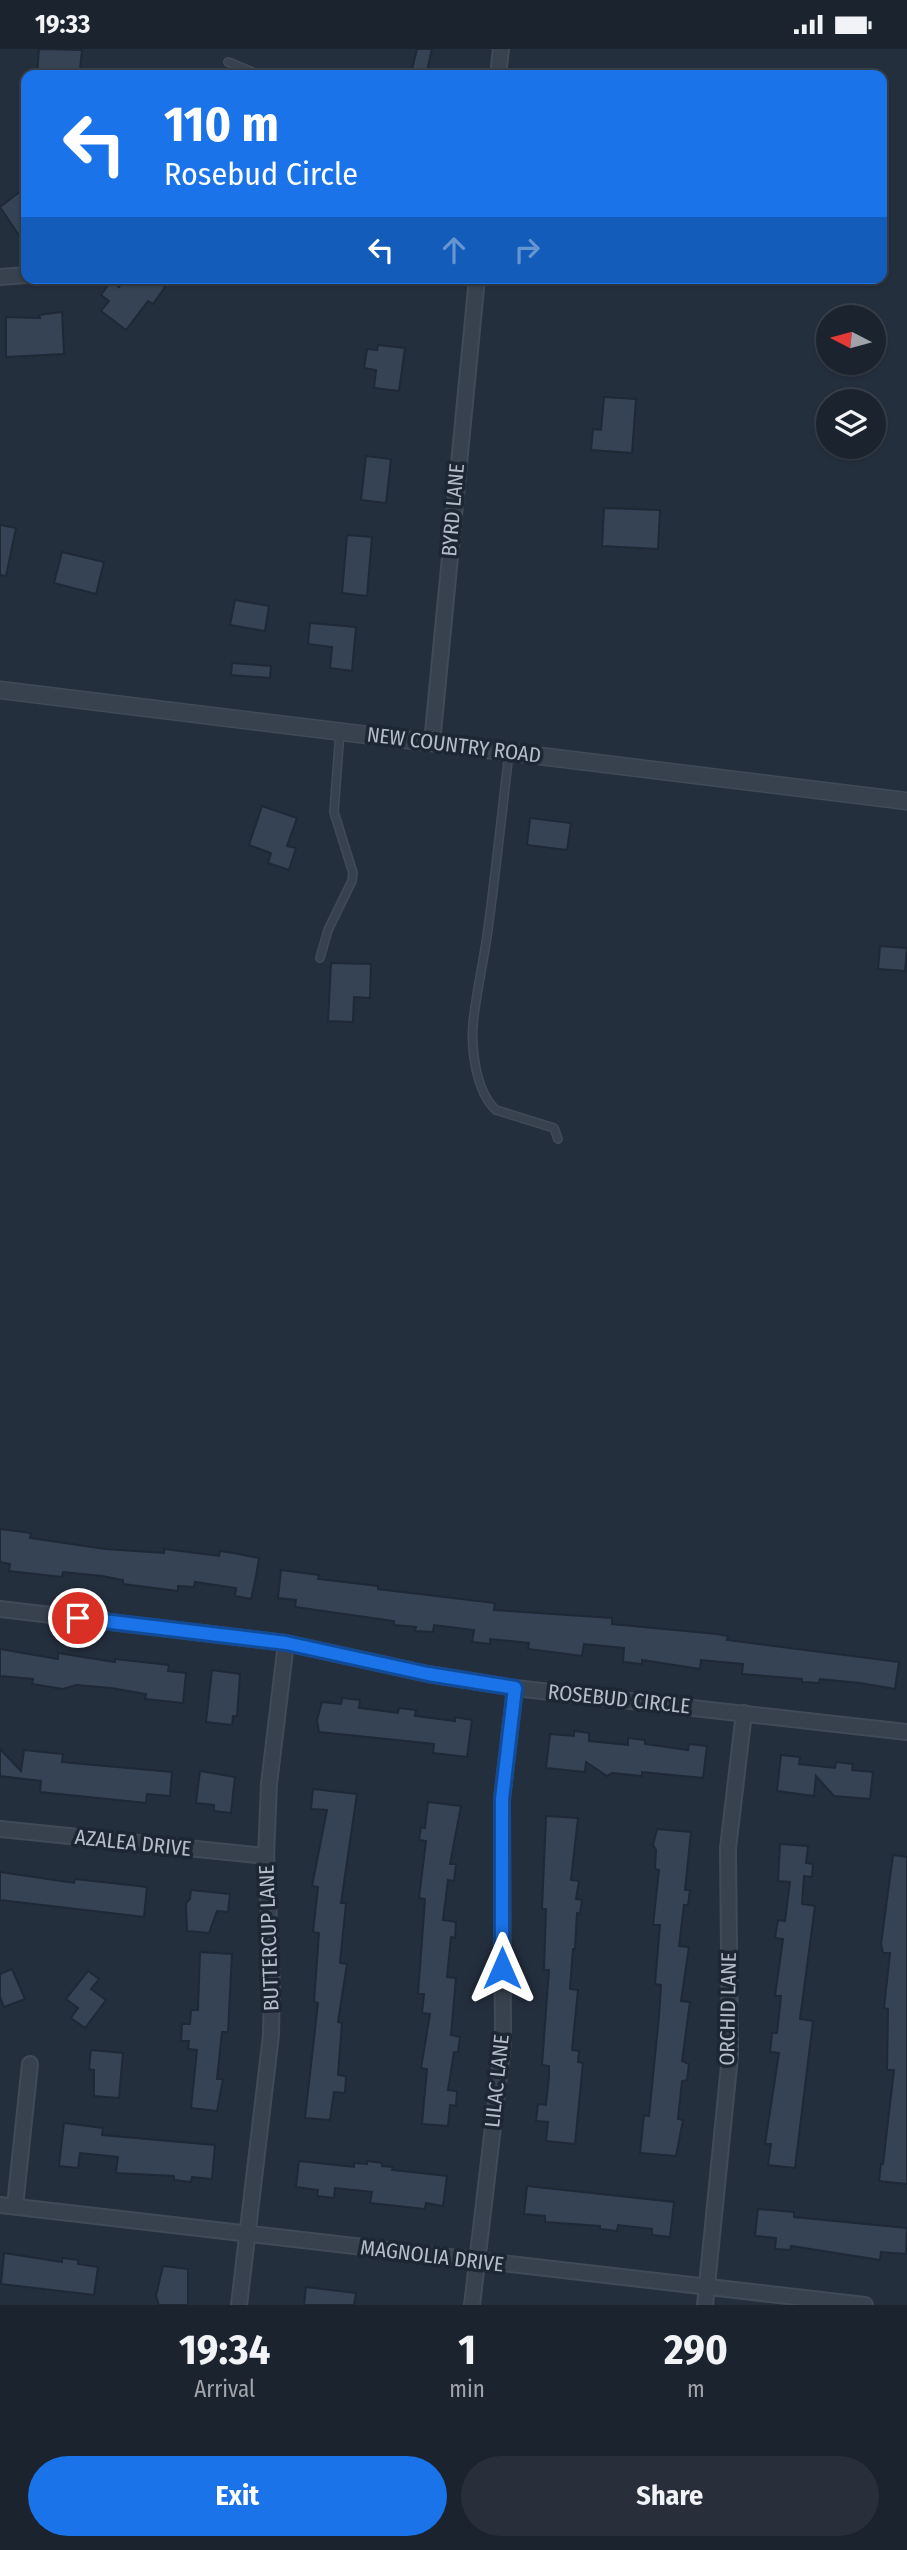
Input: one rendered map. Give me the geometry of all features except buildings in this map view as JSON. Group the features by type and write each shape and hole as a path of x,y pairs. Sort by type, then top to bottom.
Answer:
{"street":[{"path":"499,70 501,49"},
{"path":"0,277 21,275"},
{"name":"BYRD LANE","path":"432,743 476,284"},
{"name":"NEW COUNTRY ROAD","path":"0,690 907,801"},
{"name":"ROSEBUD CIRCLE","path":"0,1609 286,1643 428,1674 515,1688 907,1732"},
{"name":"BUTTERCUP LANE","path":"239,2305 271,2035 272,1984 266,1856 269,1784 286,1643"},
{"name":"LILAC LANE","path":"472,2305 503,2042 502,1799 515,1688"},
{"name":"ORCHID LANE","path":"705,2305 730,2056 728,1848 744,1713"},
{"name":"AZALEA DRIVE","path":"0,1829 266,1856"},
{"path":"7,2205 30,2064"},
{"name":"MAGNOLIA DRIVE","path":"7,2205 477,2262 865,2305"}],"lane":[{"path":"228,62 248,70"},
{"path":"320,958 328,930 352,881 353,873 334,812 340,730"},
{"path":"509,752 495,877 473,1025 475,1051 479,1079 491,1105 496,1110 554,1128 558,1139"}],"route":[{"path":"78,1618 286,1643 428,1674 515,1688 502,1799 502,1968"}]}
